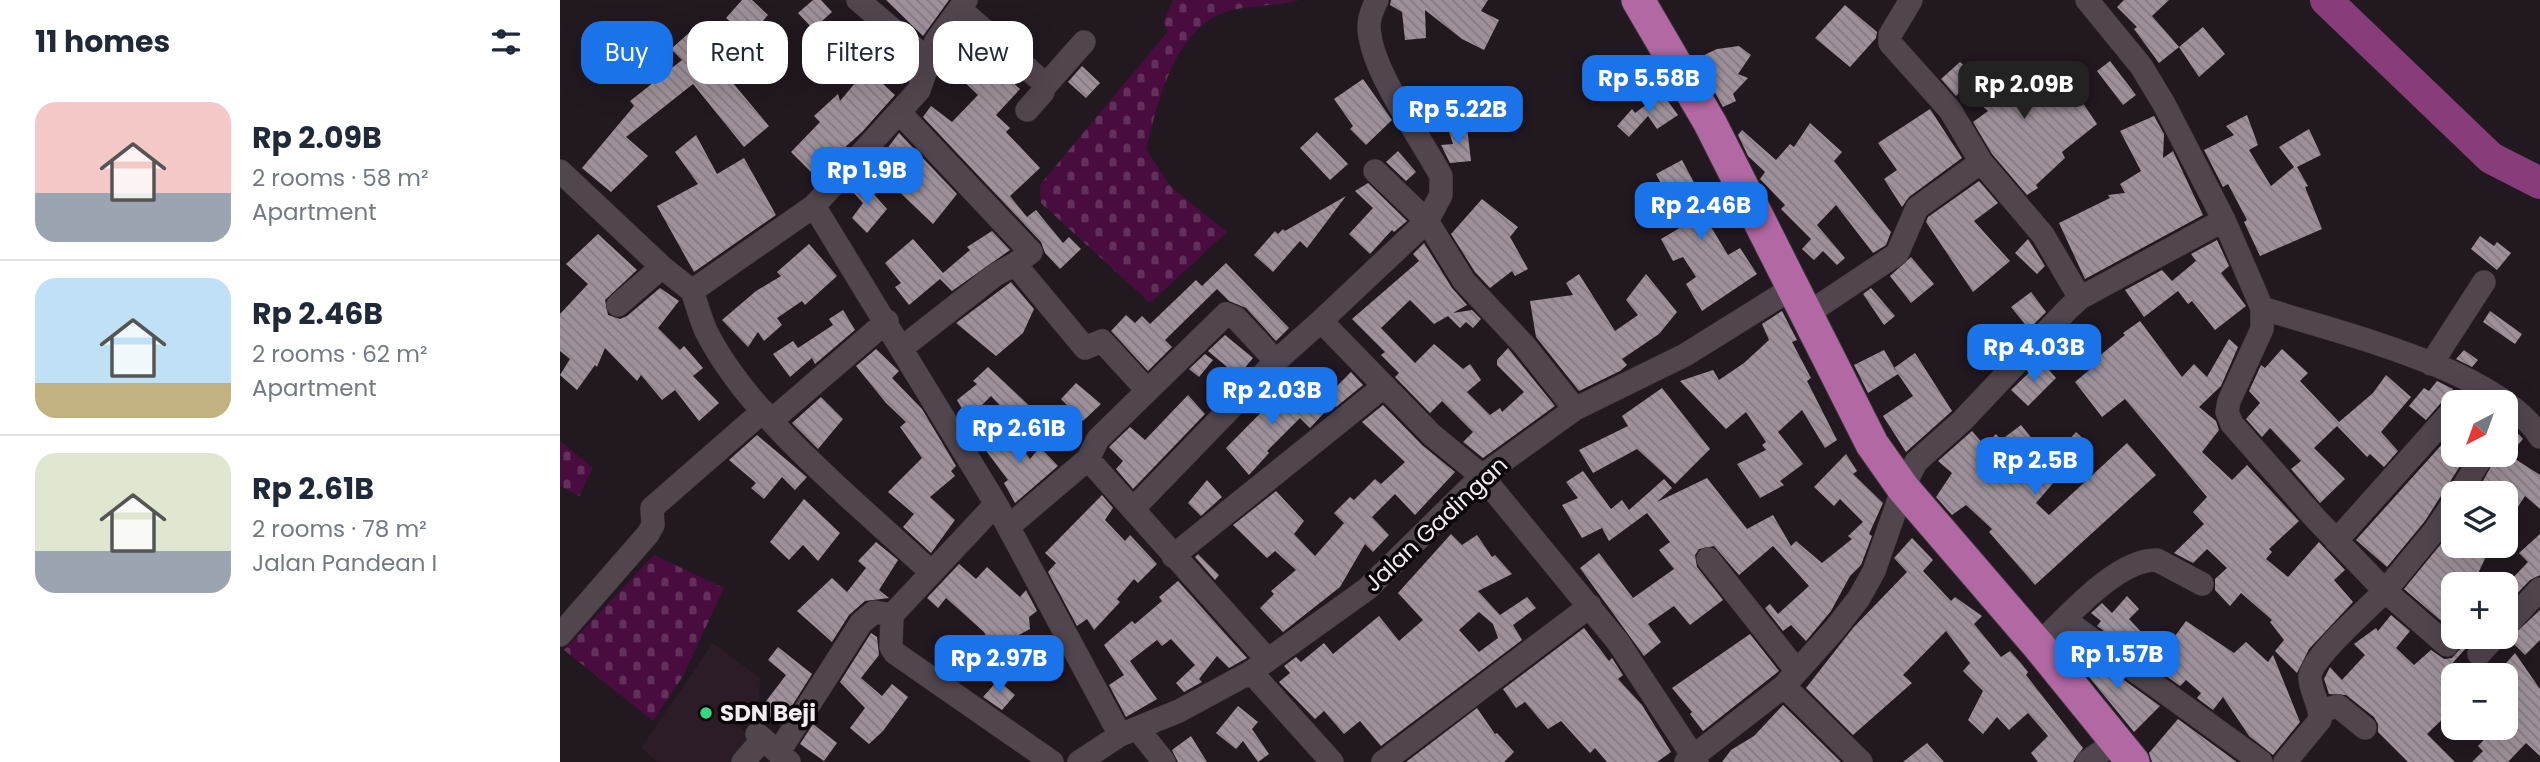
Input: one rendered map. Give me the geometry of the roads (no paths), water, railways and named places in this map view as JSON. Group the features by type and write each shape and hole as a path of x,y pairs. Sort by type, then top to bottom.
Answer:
{"highway":[{"path":"1639,0 1710,123 1801,300 1855,414 1903,488 2038,645 2124,752"}],"street":[{"path":"858,0 927,59"},
{"path":"1133,509 1276,361 1427,222 1441,195 1441,176 1382,72 1370,37 1370,14 1377,0"},
{"path":"1911,0 1890,35 1890,43 1950,110 1981,162 2043,235 2080,298"},
{"path":"2087,0 2147,75 2187,145 2224,220 2262,308 2262,329 2229,401 2227,412 2232,424 2336,541 2385,591 2441,640"},
{"path":"692,291 814,206 919,90 927,59 936,41 963,5 1045,86"},
{"path":"1027,110 1084,42"},
{"path":"899,112 1031,252 995,275 904,348"},
{"name":"Jalan Gadingan","path":"1079,762 1128,732 1179,711 1259,665 1367,589 1482,476 1575,409 1897,254 1916,208 1981,162"},
{"path":"560,171 662,267 692,291 706,330 723,358 767,416 931,572"},
{"path":"1375,171 1427,222 1464,281 1524,345 1575,409"},
{"path":"814,206 904,348 1128,732 1164,762"},
{"path":"1321,321 1432,435 1482,476 1590,606 1656,695 1692,760 1791,679 1859,598 1874,570 1903,488 1916,462 1962,421 2080,298 2224,220"},
{"path":"1015,264 1085,348 1102,341 1147,390"},
{"path":"618,305 662,267"},
{"path":"2431,363 2484,282"},
{"path":"2262,308 2431,363 2476,382 2485,390"},
{"path":"1008,527 1088,459 1098,439 1226,314 1236,318 1276,361"},
{"path":"560,635 648,534 653,525 652,508 887,321"},
{"path":"2469,390 2476,382"},
{"path":"1173,556 1383,387"},
{"path":"2518,419 2540,437"},
{"path":"2336,541 2441,424"},
{"path":"1088,459 1173,556 1332,762"},
{"path":"996,504 891,615 891,647 895,653 1000,723 1052,762"},
{"path":"2286,761 2320,720 2320,711 2310,682 2314,665 2385,591 2441,522"},
{"path":"1709,559 1791,679 1861,762"},
{"path":"2038,645 2106,582 2128,567 2148,560 2160,560 2202,584"},
{"path":"2518,613 2540,589"},
{"path":"1383,762 1590,606"},
{"path":"743,762 772,747 861,623 874,612 891,615"},
{"path":"2065,620 2261,762"},
{"path":"2479,654 2484,649"},
{"path":"2320,711 2339,706 2365,728"},
{"path":"2087,762 2124,752"}],"waterway":[{"path":"2326,0 2491,158 2540,183"}],"place":[{"name":"SDN Beji","path":"706,713"}]}
